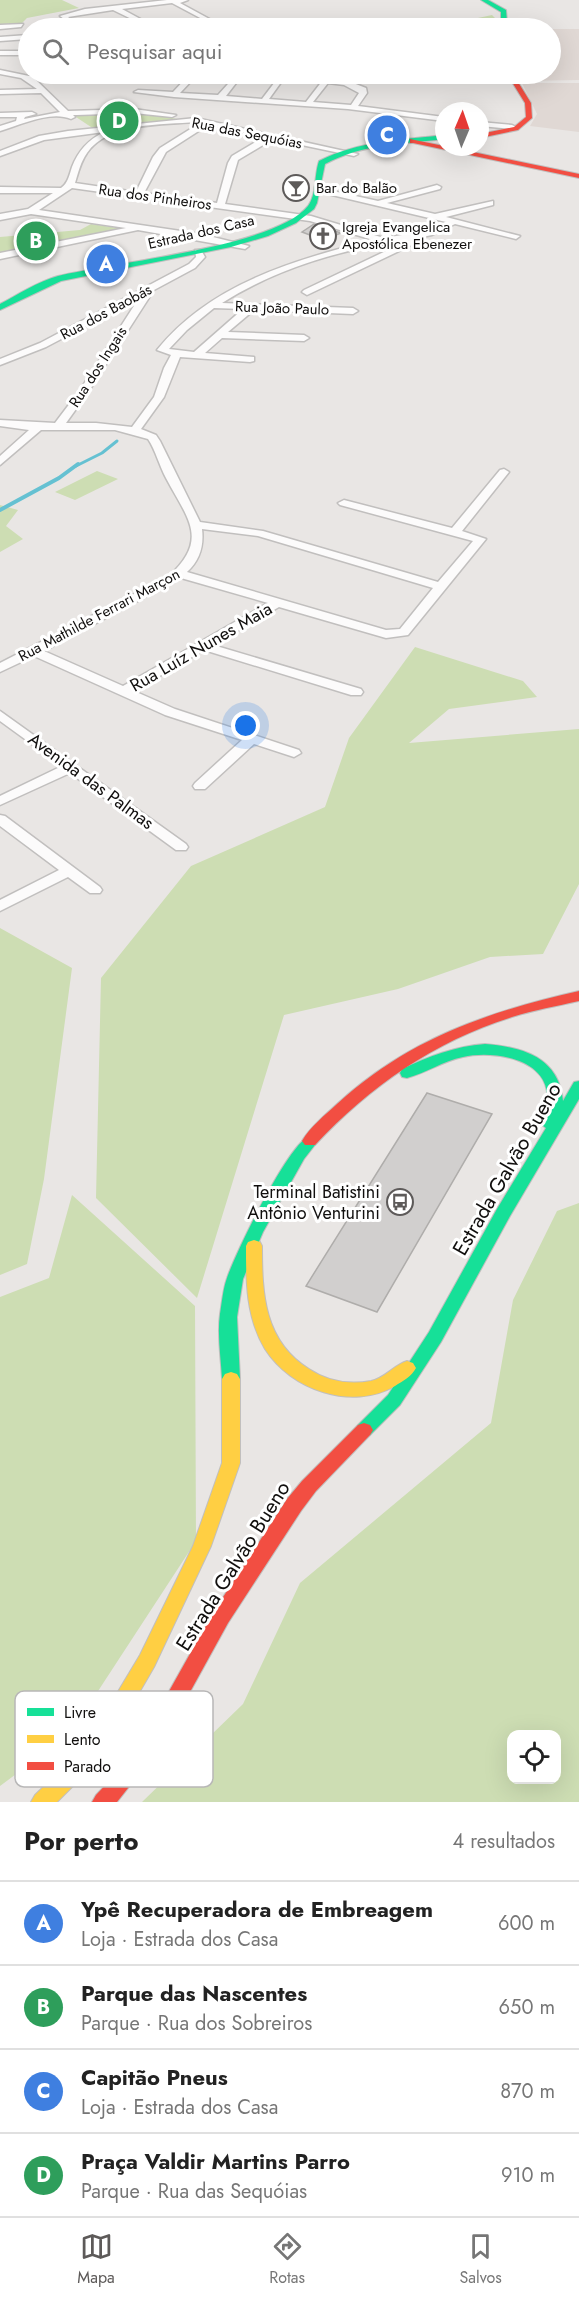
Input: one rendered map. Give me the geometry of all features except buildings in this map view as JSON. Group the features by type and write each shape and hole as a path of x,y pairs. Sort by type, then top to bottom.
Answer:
{"main road":[{"path":"484,0 504,11 504,18"},
{"path":"498,0 510,5 515,12 514,18"},
{"path":"489,132 519,122 525,113 511,84"},
{"path":"489,134 516,129 529,118 528,103 516,84"},
{"path":"348,153 435,140"},
{"path":"417,143 579,177"},
{"name":"Estrada dos Casa","path":"0,307 68,276 240,245 305,219 338,161 348,153"},
{"name":"Estrada dos Casa","path":"0,313 46,286"},
{"name":"Estrada Galvão Bueno","path":"129,1691 147,1661 202,1546 231,1463 232,1408 228,1317 235,1279 255,1232 298,1155 332,1116 387,1070 450,1035 501,1015 579,996"},
{"path":"357,1096 445,1056 475,1049 517,1054 539,1065 552,1085 556,1098 503,1213"},
{"name":"Estrada Galvão Bueno","path":"181,1691 213,1631 294,1505 309,1486 394,1400 435,1337 503,1213 579,1086"},
{"path":"255,1232 254,1299 267,1337 282,1358 306,1378 328,1387 348,1390 362,1391 386,1385 405,1371 435,1337"},
{"name":"Estrada Galvão Bueno","path":"42,1802 58,1787"},
{"name":"Estrada Galvão Bueno","path":"103,1802 117,1787"}],"street":[{"path":"100,0 134,18"},
{"path":"64,18 65,14 185,0"},
{"path":"172,1 204,18"},
{"path":"0,27 18,25"},
{"path":"0,41 18,39 9,26"},
{"path":"0,41 14,44 14,53"},
{"path":"0,52 18,53"},
{"path":"0,72 18,73"},
{"path":"35,84 65,113 91,130"},
{"path":"174,95 184,84"},
{"path":"220,98 232,84"},
{"path":"264,101 277,84"},
{"path":"308,104 323,84"},
{"path":"348,84 363,90 353,108"},
{"path":"0,92 41,91"},
{"path":"138,92 308,104 435,118"},
{"path":"0,115 20,117 65,113 147,111 196,120"},
{"path":"2,128 20,117"},
{"name":"Rua das Sequóias","path":"0,154 42,138 141,124 196,120 348,153"},
{"path":"139,195 157,157 163,150 207,122"},
{"path":"489,125 505,128"},
{"path":"31,211 70,185 82,150 93,141 116,129"},
{"path":"220,206 235,158 270,137"},
{"name":"Rua dos Pinheiros","path":"70,185 305,219 383,240"},
{"path":"378,203 437,187"},
{"path":"0,190 61,191"},
{"path":"323,190 516,236"},
{"path":"435,217 490,203"},
{"path":"0,217 31,211 240,245"},
{"path":"307,292 454,221"},
{"path":"0,256 140,227"},
{"path":"250,360 177,354 162,350 162,348 210,305 233,291 304,260 383,240 428,233"},
{"name":"Rua dos Baobás","path":"0,362 43,345 149,290 192,266 200,254"},
{"name":"Rua dos Ingais","path":"59,425 84,392 149,290"},
{"name":"Rua dos Ingais","path":"119,305 136,308"},
{"name":"Rua João Paulo","path":"210,305 353,311"},
{"path":"198,354 250,308"},
{"path":"220,335 304,338"},
{"path":"0,423 38,427 59,425 135,430 159,397 169,368 177,354"},
{"path":"0,462 38,427"},
{"name":"Rua Mathilde Ferrari Marçon","path":"0,668 180,574 194,560 199,548 196,525 156,442 152,437 135,430"},
{"path":"455,532 504,472"},
{"path":"180,574 394,635 404,632 480,541 478,538 344,503"},
{"path":"196,525 259,533 441,586"},
{"name":"Rua Luíz Nunes Maia","path":"123,692 279,602"},
{"path":"202,646 356,692"},
{"path":"34,651 170,712 294,753"},
{"name":"Avenida das Palmas","path":"0,715 182,847"},
{"path":"200,786 252,739"},
{"path":"0,801 71,767"},
{"path":"1,821 95,890"},
{"path":"0,906 68,872"}],"shaded area":[{"path":"561,29 579,29 579,80 561,80"},
{"path":"579,83 579,132 530,126 537,114 522,84"}],"green space":[{"path":"0,0 62,0 79,8 18,18 18,23 0,25"},
{"path":"492,15 495,18 478,18"},
{"path":"110,111 177,119 94,129 73,115"},
{"path":"91,224 124,229 98,236 0,253 0,237 80,230"},
{"path":"97,471 118,479 75,500 55,492"},
{"path":"0,505 18,510 6,526 23,539 0,552"},
{"path":"415,647 523,681 537,697 449,709 409,743 579,729 579,884 543,954 490,957 398,989 284,1015 197,1298 96,1198 101,978 191,866 325,807 349,738"},
{"path":"0,928 72,968 44,1179 27,1264 0,1275"},
{"path":"72,1195 195,1306 196,1541 98,1691 15,1691 15,1775 0,1786 0,1297 49,1278"},
{"path":"579,1203 579,1802 142,1802 157,1787 213,1787 213,1733 243,1704 300,1583 491,1423 513,1300 557,1211"}],"waterway":[{"path":"76,466 102,453 117,441"},
{"path":"0,510 59,478 78,464"}],"traffic: fast":[{"path":"484,0 504,11 504,18"},
{"path":"0,307 58,279 193,253 266,234 293,222 311,207 317,192 322,163 365,146 435,138"},
{"path":"407,1073 463,1051 485,1049 513,1053 539,1065 548,1075 554,1087 555,1101 547,1123"},
{"path":"364,1430 394,1400 435,1337 503,1213 579,1086"},
{"path":"231,1379 228,1317 235,1279 255,1232 298,1155 310,1141"}],"traffic: slow":[{"path":"254,1246 255,1290 261,1322 273,1346 295,1369 323,1385 355,1390 381,1385 407,1368"},
{"path":"129,1691 147,1661 202,1546 231,1463 231,1379"},
{"path":"42,1802 58,1787"}],"traffic: jam":[{"path":"489,134 516,129 529,118 528,103 516,84"},
{"path":"413,141 579,176"},
{"path":"310,1141 351,1100 373,1082 420,1051 499,1016 579,996"},
{"path":"180,1691 221,1617 294,1505 309,1486 364,1430"},
{"path":"103,1802 117,1787"}],"place":[{"name":"Praça Valdir Martins Parro","path":"119,121"},
{"name":"Capitão Pneus","path":"387,135"},
{"name":"Bar do Balão","path":"296,188"},
{"name":"Igreja Evangelica Apostólica Ebenezer","path":"323,236"},
{"name":"Parque das Nascentes","path":"36,241"},
{"name":"Ypê Recuperadora de Embreagem","path":"106,264"},
{"name":"Terminal Batistini Antônio Venturini","path":"400,1202"}]}
